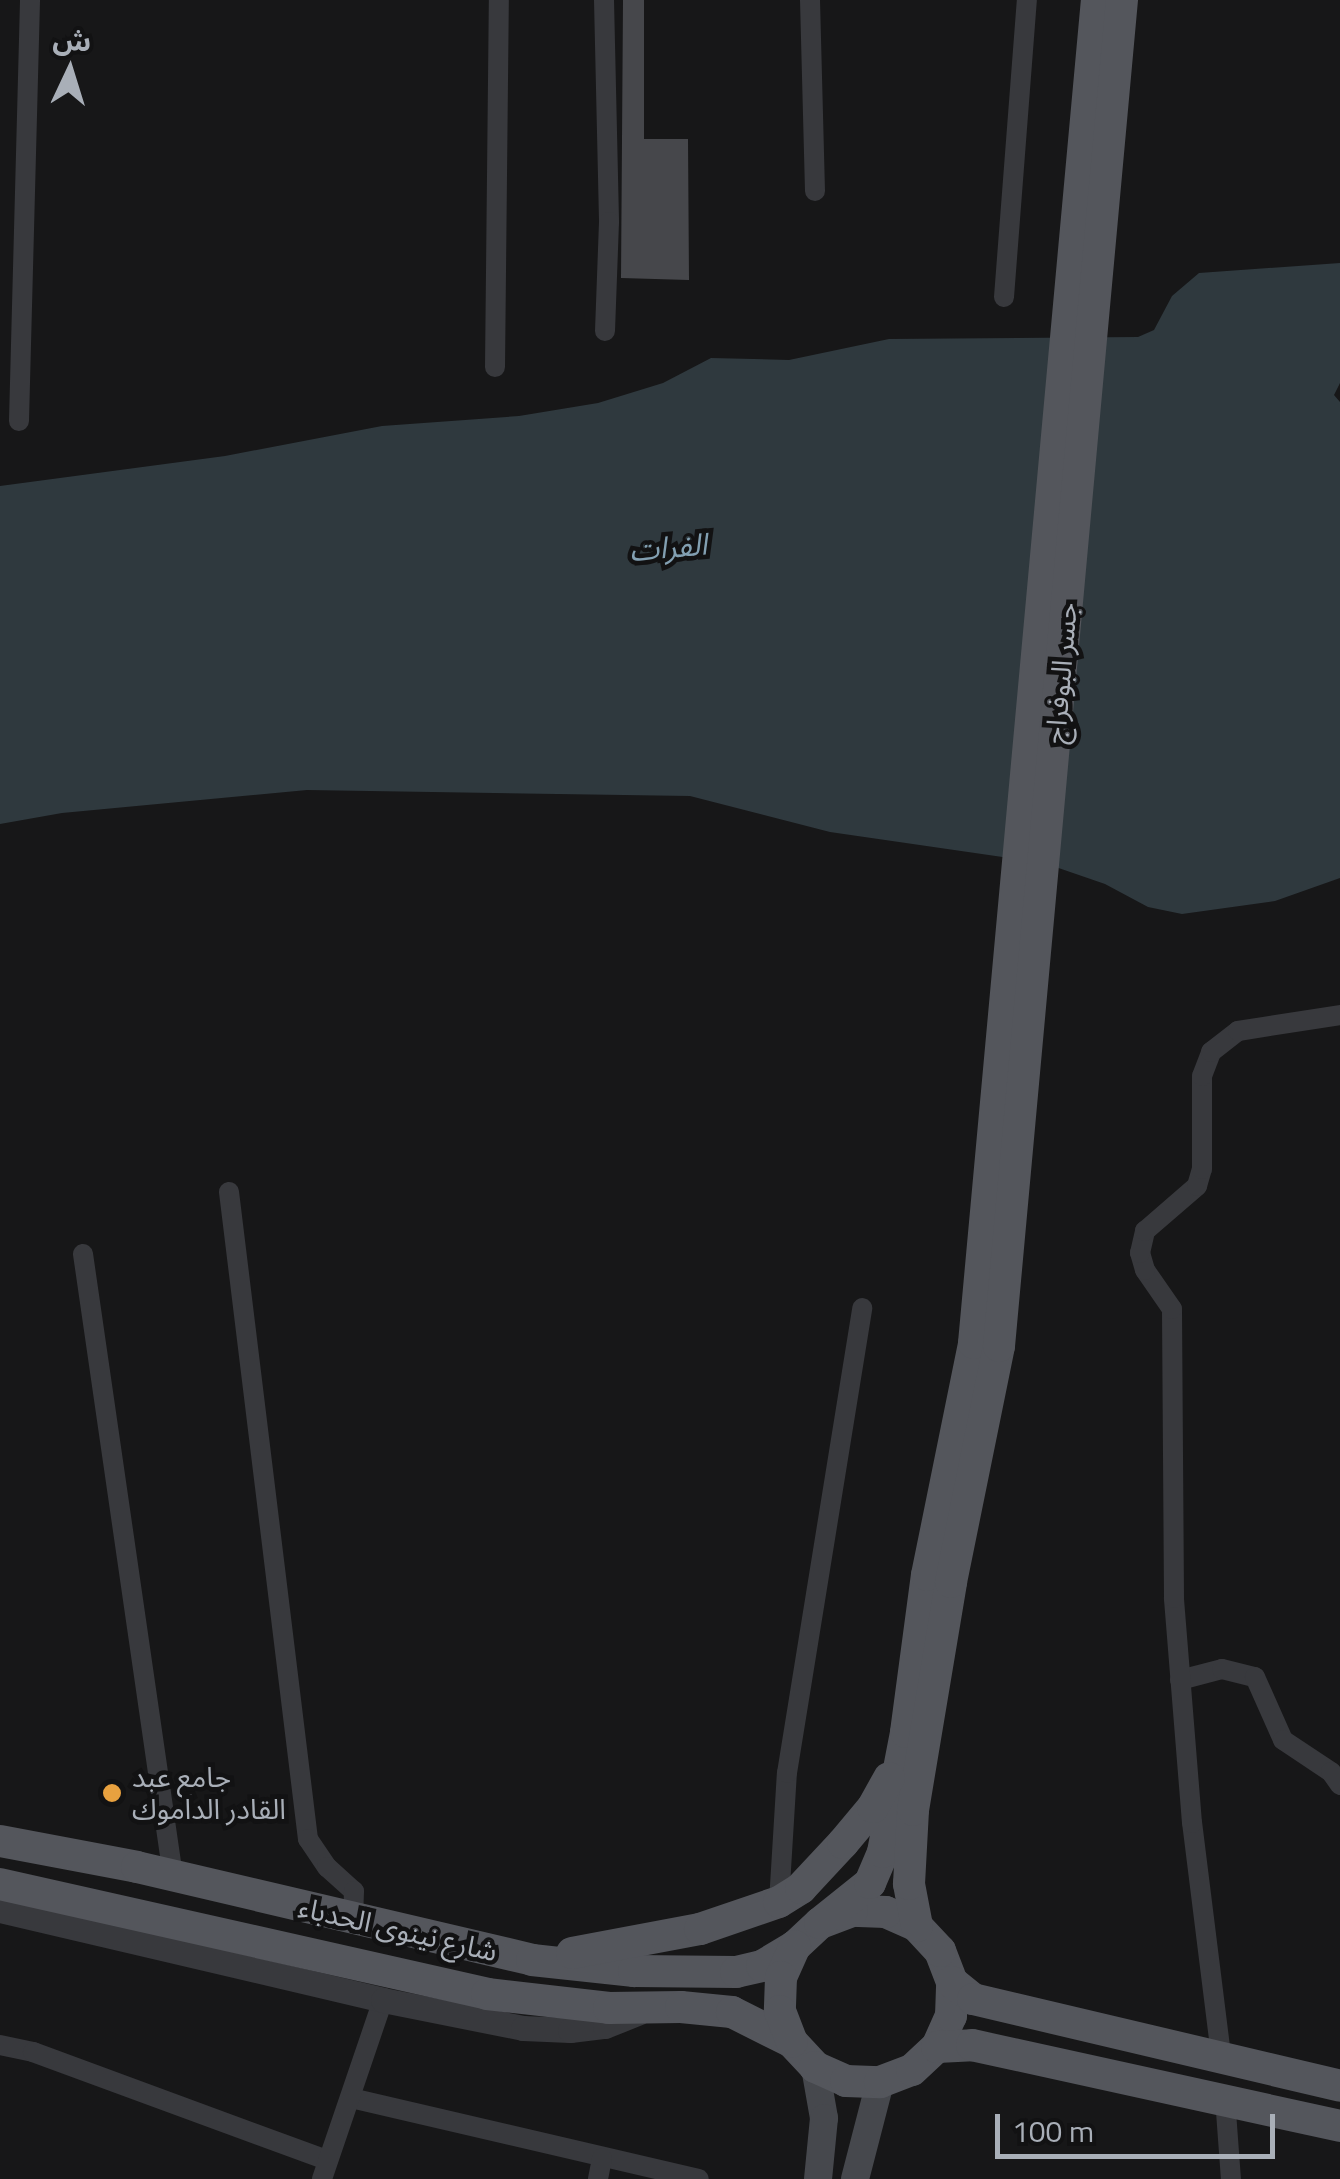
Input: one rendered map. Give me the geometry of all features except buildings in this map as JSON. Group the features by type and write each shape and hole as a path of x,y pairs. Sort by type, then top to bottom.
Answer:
{"main road":[{"name":"جسر البوفراج","path":"987,1345 1097,0"},
{"name":"جسر البوفراج","path":"987,1345 1122,0"},
{"path":"820,1922 852,1911 886,1912 916,1926 940,1951 952,1982 950,2016 937,2047 912,2070 880,2082 846,2081 815,2067 792,2042 780,2011 781,1977 795,1946 820,1922 870,1883 884,1852 927,1575 987,1345"},
{"path":"916,1926 909,1884 914,1810 987,1345"},
{"path":"532,1960 700,1929 780,1902 800,1888 873,1807 902,1752"},
{"name":"شارع نينوى الحدباء","path":"0,1841 173,1876 532,1960 634,1970 736,1972 762,1966 795,1946"},
{"name":"شارع نينوى الحدباء","path":"0,1884 488,1994 609,2008 732,2012 792,2042"},
{"path":"952,1982 973,1998 1340,2086"},
{"path":"937,2047 972,2045 1340,2126"},
{"path":"815,2067 824,2118 818,2179"},
{"path":"854,2179 880,2082"}],"street":[{"path":"19,421 30,0"},
{"path":"494,368 498,0"},
{"path":"604,0 609,222 605,331"},
{"path":"810,0 815,192"},
{"path":"1004,297 1027,0"},
{"path":"1221,2055 1192,1823 1174,1598 1172,1309 1144,1270 1140,1253 1146,1231 1197,1186 1202,1169 1202,1076 1212,1052 1238,1030 1340,1015"},
{"path":"229,1192 308,1839 326,1867 354,1890 353,1920"},
{"path":"83,1254 173,1876"},
{"path":"780,1902 788,1773 862,1308"},
{"path":"1180,1680 1222,1669 1255,1677 1283,1740 1331,1772 1340,1785"},
{"path":"0,1910 382,2000 523,2028 570,2030 605,2026 649,2008"},
{"path":"0,2045 33,2052 324,2170 382,2000"},
{"path":"351,2098 600,2168 699,2179"},
{"path":"1225,2098 1231,2179"}],"water":[{"name":"الفرات","path":"1340,263 1340,383 1334,395 1340,402 1340,878 1275,901 1182,914 1148,907 1105,884 1044,863 830,832 690,796 307,790 62,813 0,824 0,486 225,456 382,426 519,416 598,403 663,383 711,358 789,360 889,339 1138,337 1154,330 1172,296 1199,273"}],"place":[{"name":"جامع عبد القادر الداموك","path":"112,1793"}]}
